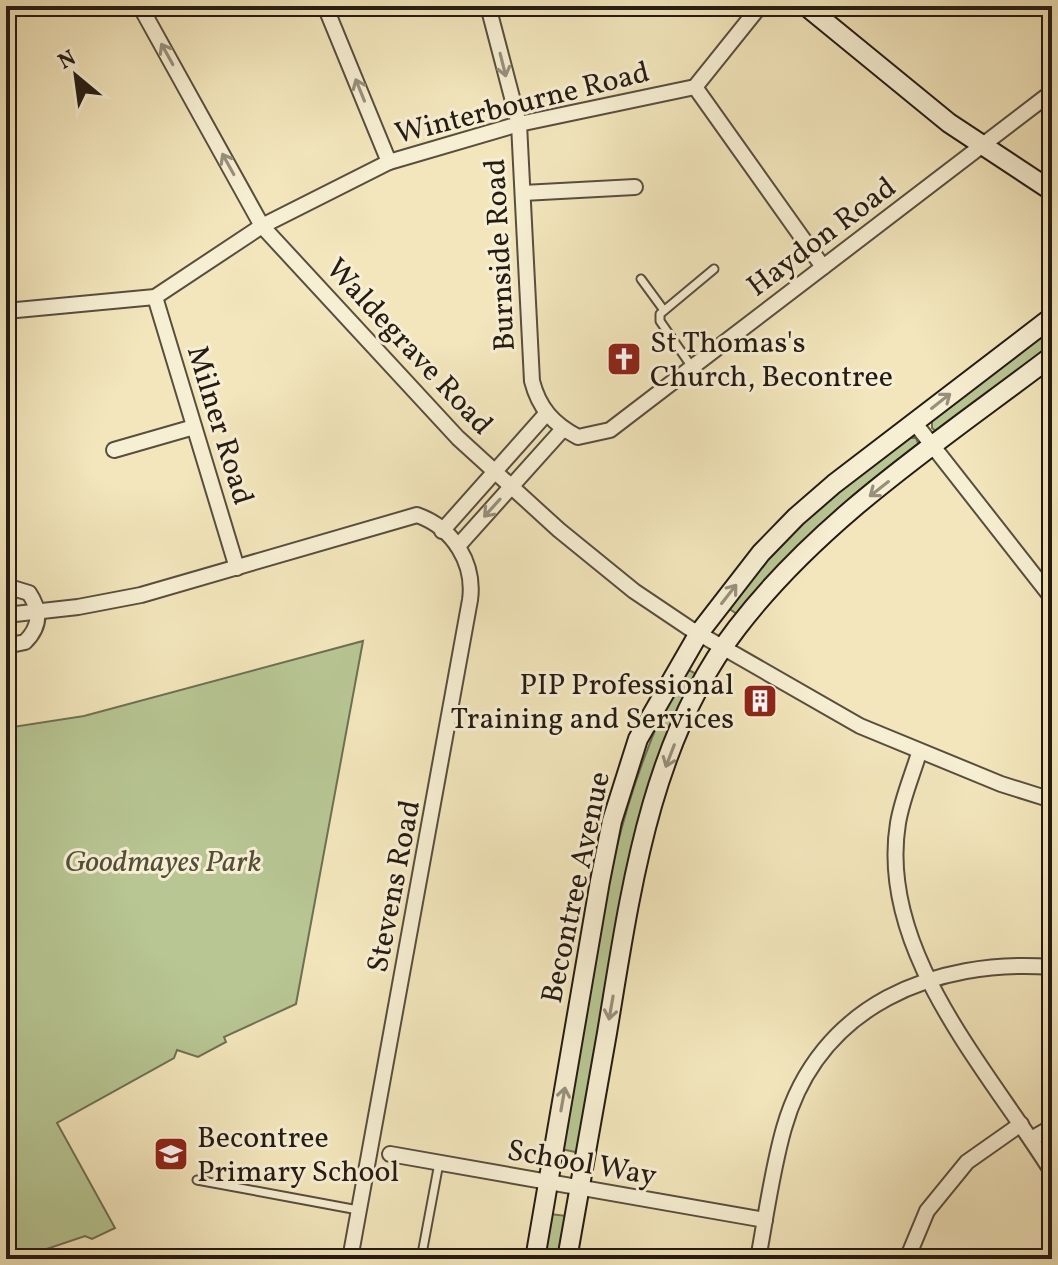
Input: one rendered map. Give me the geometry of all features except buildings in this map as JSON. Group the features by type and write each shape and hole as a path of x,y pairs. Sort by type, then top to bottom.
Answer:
{"street":[{"name":"Waldegrave Road","path":"140,6 262,226 404,382 511,486 634,591 723,648 860,726 919,753 1052,800"},
{"path":"325,6 389,162"},
{"name":"Burnside Road","path":"488,6 519,124 532,381 546,414 578,437"},
{"name":"Winterbourne Road","path":"6,311 155,297 262,226 389,162 519,124 695,87 760,6"},
{"path":"806,6 949,123 1052,191"},
{"path":"695,87 823,267"},
{"name":"Haydon Road","path":"578,437 610,430 1052,92"},
{"path":"523,193 635,187"},
{"name":"Milner Road","path":"155,297 237,568"},
{"name":"Becontree Avenue","path":"535,1259 612,821 638,739 699,633 761,553 796,517 1052,317"},
{"name":"Becontree Avenue","path":"567,1259 645,829 672,748 723,648 784,574 839,520 1052,356"},
{"path":"6,615 141,595 417,515 442,531 546,414"},
{"path":"914,422 1052,598"},
{"path":"114,450 194,427"},
{"path":"458,546 563,429"},
{"name":"Stevens Road","path":"350,1259 437,797 472,585 472,571 458,546 442,531"},
{"path":"6,586 29,593 38,611 34,632 25,642 6,646"},
{"path":"919,753 898,822 895,855 899,908 909,940 927,979 1052,1172"},
{"path":"758,1259 784,1126 813,1066 857,1018 889,996 927,979 983,966 1052,967"},
{"path":"907,1259 927,1211 967,1162 1021,1124"},
{"path":"1031,1139 1052,1127"},
{"name":"School Way","path":"390,1154 765,1220"},
{"path":"45,1259 81,1259"}],"lane":[{"path":"692,367 660,321 663,309 714,269"},
{"path":"641,279 663,309"},
{"path":"421,1259 439,1163"},
{"path":"197,1180 358,1210"}],"green space":[{"path":"1052,326 1052,347 945,430 937,432 932,428 932,420"},
{"path":"907,438 916,438 919,446 740,616 725,606 806,516"},
{"name":"Goodmayes Park","path":"363,641 296,1004 224,1037 226,1042 198,1057 177,1050 174,1058 57,1123 115,1228 92,1239 85,1236 17,1259 6,1259 6,728 84,716"},
{"path":"685,668 700,676 680,714 580,1153 561,1149 592,964 618,841 658,724"},
{"path":"550,1214 567,1216 559,1259 542,1259"}],"place":[{"name":"St Thomas's Church, Becontree","path":"624,359"},
{"name":"PIP Professional Training and Services","path":"760,701"},
{"name":"Becontree Primary School","path":"171,1154"}]}
